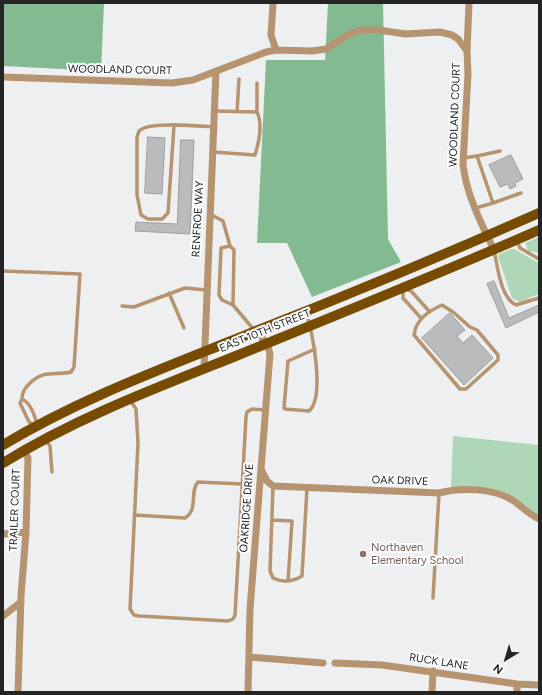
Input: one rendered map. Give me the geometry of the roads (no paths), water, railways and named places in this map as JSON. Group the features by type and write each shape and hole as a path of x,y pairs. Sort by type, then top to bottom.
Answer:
{"main road":[{"name":"EAST 10TH STREET","path":"3,445 37,426 100,395 397,274 539,213"},
{"name":"EAST 10TH STREET","path":"3,463 43,439 129,399 311,326 539,230"}],"street":[{"path":"273,3 272,35 276,50"},
{"path":"467,51 469,3"},
{"name":"WOODLAND COURT","path":"3,77 172,83 193,80 266,52 276,50 320,50 333,45 354,31 368,29 405,34 447,32 458,39 467,51 468,74 463,158 464,174 487,236 494,250"},
{"name":"RENFROE WAY","path":"204,369 203,352 216,71"},
{"path":"256,332 267,343"},
{"name":"OAKRIDGE DRIVE","path":"248,692 248,657 270,354 267,343"},
{"path":"37,426 43,439"},
{"name":"TRAILER COURT","path":"18,692 28,458 24,450"},
{"path":"261,468 267,481 273,486"},
{"name":"OAK DRIVE","path":"273,486 439,493 451,490 495,493 513,501 539,519"},
{"path":"3,534 26,532"},
{"path":"3,616 21,602"},
{"path":"248,657 323,663"},
{"name":"RUCK LANE","path":"335,663 382,665 517,684 539,685"},
{"path":"432,692 433,671"},
{"path":"517,684 517,692"}],"lane":[{"path":"237,112 239,79"},
{"path":"212,152 255,154 259,144 260,118 257,112 258,83"},
{"path":"214,112 257,112"},
{"path":"174,126 168,213 162,219 148,219 141,215 136,195 137,137 139,131 147,127 174,126 213,126"},
{"path":"463,158 500,151"},
{"path":"477,156 493,203"},
{"path":"476,208 521,193"},
{"path":"210,214 224,222 230,246 234,250 233,305"},
{"path":"517,240 520,248 539,259"},
{"path":"230,246 222,248 219,295 222,300 233,305 256,332"},
{"path":"494,250 502,283 510,302 516,305 539,298"},
{"path":"3,271 80,274 74,367 71,372 64,374 41,374 26,387 22,393 20,404 29,422 37,426"},
{"path":"397,274 404,298 421,318"},
{"path":"122,306 134,307 184,288 206,290"},
{"path":"402,288 411,292 429,311"},
{"path":"169,293 184,328"},
{"path":"442,305 448,308 470,327 477,330 498,355 498,360 466,389 460,389 414,335 415,329 421,318 429,311 442,305"},
{"path":"305,312 311,326 315,349 316,384 314,405 309,411 285,409 288,361 315,349"},
{"path":"163,369 169,383"},
{"path":"22,399 26,401 36,419 37,426"},
{"path":"129,399 136,409 138,425 130,609 134,615 139,616 228,621 233,619 235,615 247,412 252,409 265,410"},
{"path":"43,439 50,446 52,472"},
{"path":"134,515 185,518 192,510 195,486 198,482 242,484"},
{"path":"273,486 270,571 273,578 278,581 295,580 302,576 304,567 307,488"},
{"path":"433,598 439,493"},
{"path":"272,520 292,521 288,581"}],"place":[{"name":"Northaven Elementary School","path":"363,554"}]}
